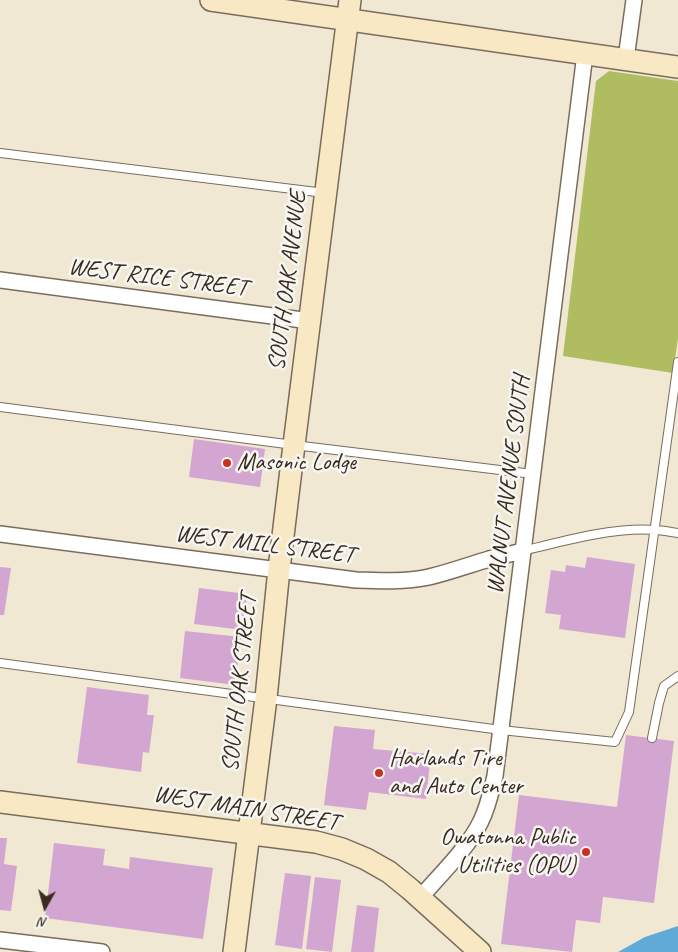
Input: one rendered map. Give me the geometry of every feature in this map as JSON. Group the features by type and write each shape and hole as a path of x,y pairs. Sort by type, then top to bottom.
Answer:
{"main road":[{"path":"211,0 349,10 586,54 678,67"},
{"name":"SOUTH OAK AVENUE","path":"279,569 349,10"},
{"name":"SOUTH OAK STREET","path":"234,952 266,698 279,569"},
{"name":"WEST MAIN STREET","path":"0,802 248,832 316,842 342,848 389,872 480,952"}],"street":[{"path":"626,59 634,0"},
{"name":"WALNUT AVENUE SOUTH","path":"420,898 467,844 480,823 489,800 495,776 586,54"},
{"name":"WEST RICE STREET","path":"0,280 310,321"},
{"name":"WEST MILL STREET","path":"0,534 356,580 397,581 428,577 488,559 523,551"},
{"path":"0,940 102,952"}],"lane":[{"path":"0,153 326,194"},
{"path":"0,663 500,730 615,742 629,712 678,362"},
{"path":"0,407 533,474"},
{"path":"523,551 581,537 623,531 655,530 678,533"},
{"path":"652,738 664,686 678,676"}],"green space":[{"path":"609,71 678,81 678,338 673,373 563,356 596,81"}],"water":[{"path":"678,926 678,952 618,952 645,937"}],"building":[{"name":"Masonic Lodge","path":"194,439 265,449 260,487 189,477"},
{"path":"587,557 635,564 625,638 559,629 561,615 545,613 551,570 565,572 566,565 585,568"},
{"path":"0,567 11,568 4,615 0,615"},
{"path":"199,588 247,594 243,630 194,624"},
{"path":"185,631 241,637 235,685 180,678"},
{"path":"87,687 149,695 147,715 154,715 149,753 143,752 141,772 77,763"},
{"name":"Harlands Tire and Auto Center","path":"334,726 375,730 373,749 431,754 426,799 369,792 366,810 324,805"},
{"name":"Owatonna Public Utilities (OPU)","path":"626,735 674,741 654,903 603,897 600,923 576,920 572,952 501,944 519,795 617,807"},
{"path":"0,838 7,838 4,864 17,866 11,911 0,910"},
{"path":"54,843 105,849 103,865 129,869 130,857 213,868 203,939 45,918"},
{"path":"285,873 311,876 302,949 275,945"},
{"path":"315,877 341,880 332,952 306,949"},
{"path":"357,905 379,908 374,952 351,952"}],"place":[{"name":"Masonic Lodge","path":"227,463"},
{"name":"Harlands Tire and Auto Center","path":"379,773"},
{"name":"Owatonna Public Utilities (OPU)","path":"586,852"}]}
